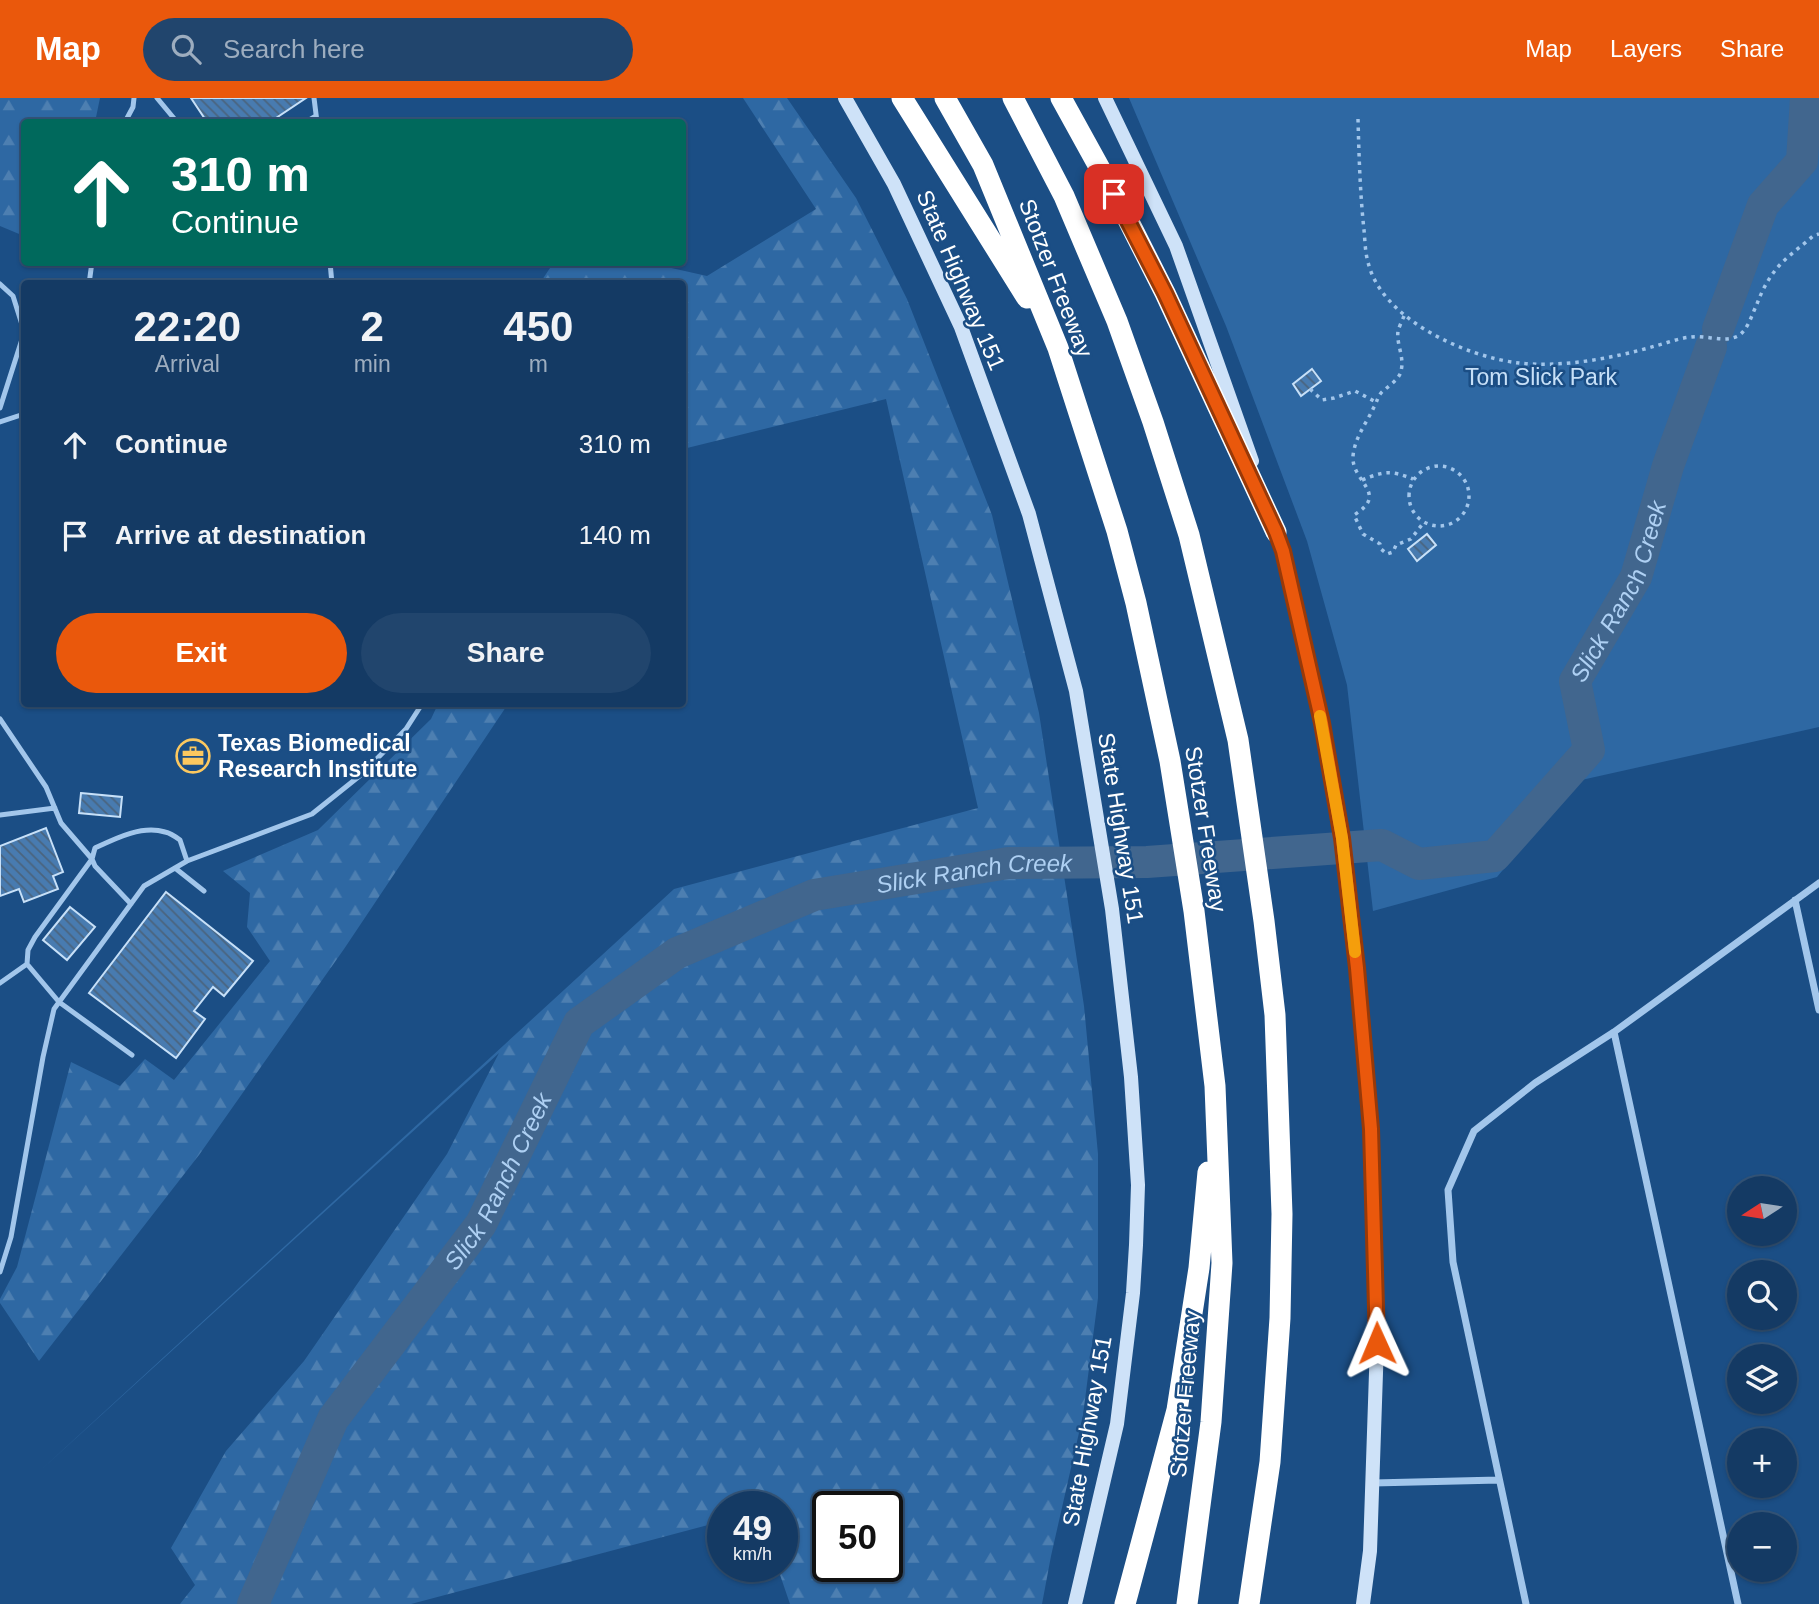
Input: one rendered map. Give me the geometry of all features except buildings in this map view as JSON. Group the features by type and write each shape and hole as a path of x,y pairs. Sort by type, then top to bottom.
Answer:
{"highway":[{"path":"902,98 1058,348"},
{"name":"Stotzer Freeway","path":"945,98 984,165 1058,348 1117,531 1136,603 1170,761 1194,911 1215,1086 1222,1263 1212,1422 1187,1604"},
{"name":"Stotzer Freeway","path":"1013,98 1069,209 1117,321 1148,409 1189,535 1238,740 1275,1016 1282,1214 1280,1318 1270,1462 1249,1604"},
{"path":"1061,98 1165,293 1276,532"},
{"path":"1125,1604 1177,1410 1199,1268 1215,1086"}],"main road":[{"name":"State Highway 151","path":"845,98 894,184 961,327 1029,514 1076,691 1112,909 1131,1077 1138,1185 1133,1293 1117,1424 1076,1604"},
{"path":"1105,98 1176,246 1283,551 1322,723 1342,838 1371,1129 1376,1259 1377,1343 1370,1551 1363,1604"}],"street":[{"path":"1526,1604 1453,1262 1448,1190 1474,1131 1535,1083 1614,1032 1819,883"},
{"path":"1795,900 1819,1010"},
{"path":"1614,1032 1738,1604"},
{"path":"1372,1483 1499,1480"}],"lane":[{"path":"126,119 134,98"},
{"path":"157,98 174,119"},
{"path":"314,98 316,119"},
{"path":"0,284 13,296 21,322"},
{"path":"0,408 21,342"},
{"path":"0,422 21,415"},
{"path":"0,1272 11,1237 54,1009 144,886 187,861 312,814 362,774 406,729 420,707"},
{"path":"0,719 46,787 61,823 95,866 131,904"},
{"path":"0,815 55,808"},
{"path":"132,1055 59,1002 27,964 27,950 92,859 95,848 122,835 151,830 166,832 180,840 187,861"},
{"path":"175,868 204,891"},
{"path":"0,983 27,964"}],"path":[{"path":"1358,119 1361,203 1368,262 1374,279 1404,316 1421,328 1491,359 1521,364 1566,363 1629,354 1693,337 1727,339 1740,335 1749,323 1775,270 1813,236 1819,234"},
{"path":"1404,316 1398,332 1402,358 1399,375 1379,396 1355,445 1353,461 1369,494 1365,508 1353,515 1363,534 1380,544 1387,554 1394,552 1396,545 1411,539 1424,522"},
{"path":"1310,389 1322,400 1355,391 1376,402"},
{"path":"1433,466 1452,469 1460,474 1469,491 1465,511 1450,525 1429,525 1424,522 1413,512 1409,503 1409,493 1414,480 1424,470 1433,466"},
{"path":"1362,480 1381,473 1395,472 1414,480"}],"green space":[{"path":"0,98 100,98 96,119 21,119 21,235 0,226"},
{"path":"743,98 787,98 856,198 907,299 992,515 1039,713 1084,1006 1098,1154 1098,1298 1083,1415 1042,1604 790,1604 782,1582 798,1582 798,1491 707,1491 707,1525 411,1604 180,1604 195,1585 171,1548 226,1451 304,1361 447,1154 499,1053 42,1469 674,889 978,808 886,399 686,448 686,280 542,280 551,266 662,266 707,276 816,209"},
{"name":"Tom Slick Park","path":"1129,98 1819,98 1819,727 1577,781 1497,877 1373,911 1347,685 1307,541 1226,326"},
{"path":"437,707 506,707 344,949 199,1155 39,1361 0,1303 0,1299 17,1267 71,1062 120,1086 145,1059 174,1080 270,961 247,927 250,893 223,871 318,830 431,719"}],"waterway":[{"name":"Slick Ranch Creek","path":"1718,329 1763,205 1802,161 1806,98"},
{"name":"Slick Ranch Creek","path":"253,1604 333,1419 481,1224 579,1023 677,953 814,895 1008,863 1147,862 1382,845 1419,864 1495,856 1589,750 1575,681 1636,577 1668,466 1711,347"}],"slow traffic":[{"path":"1320,716 1342,838 1355,952"}],"place":[{"name":"Texas Biomedical Research Institute","path":"193,756"}],"route":[{"path":"1114,194 1165,293 1283,551 1322,723 1342,838 1371,1129 1377,1343"}]}
